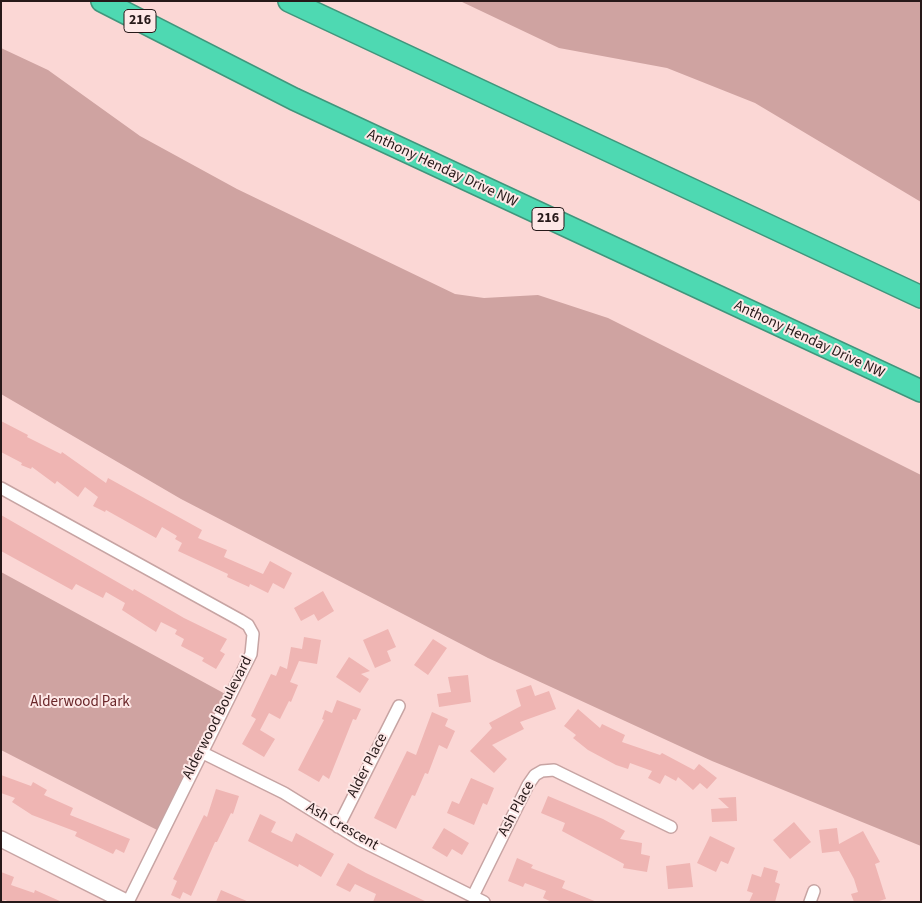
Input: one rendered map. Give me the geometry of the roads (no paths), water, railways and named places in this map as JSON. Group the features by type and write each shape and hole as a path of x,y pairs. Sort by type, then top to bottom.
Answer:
{"highway":[{"name":"Anthony Henday Drive NW","path":"102,1 303,103 921,391"},
{"path":"292,3 921,297"},
{"path":"803,243 921,287"}],"street":[{"name":"Alderwood Boulevard","path":"1,488 248,625 253,634 252,650 127,902"},
{"name":"Alder Place","path":"338,827 399,706"},
{"name":"Ash Crescent","path":"201,752 284,794 338,827 484,902"},
{"name":"Ash Place","path":"473,896 528,785 535,775 542,771 554,770 560,772 671,827"},
{"path":"1,840 127,902"}],"park label":[{"name":"Alderwood Park","path":"80,703"}]}
